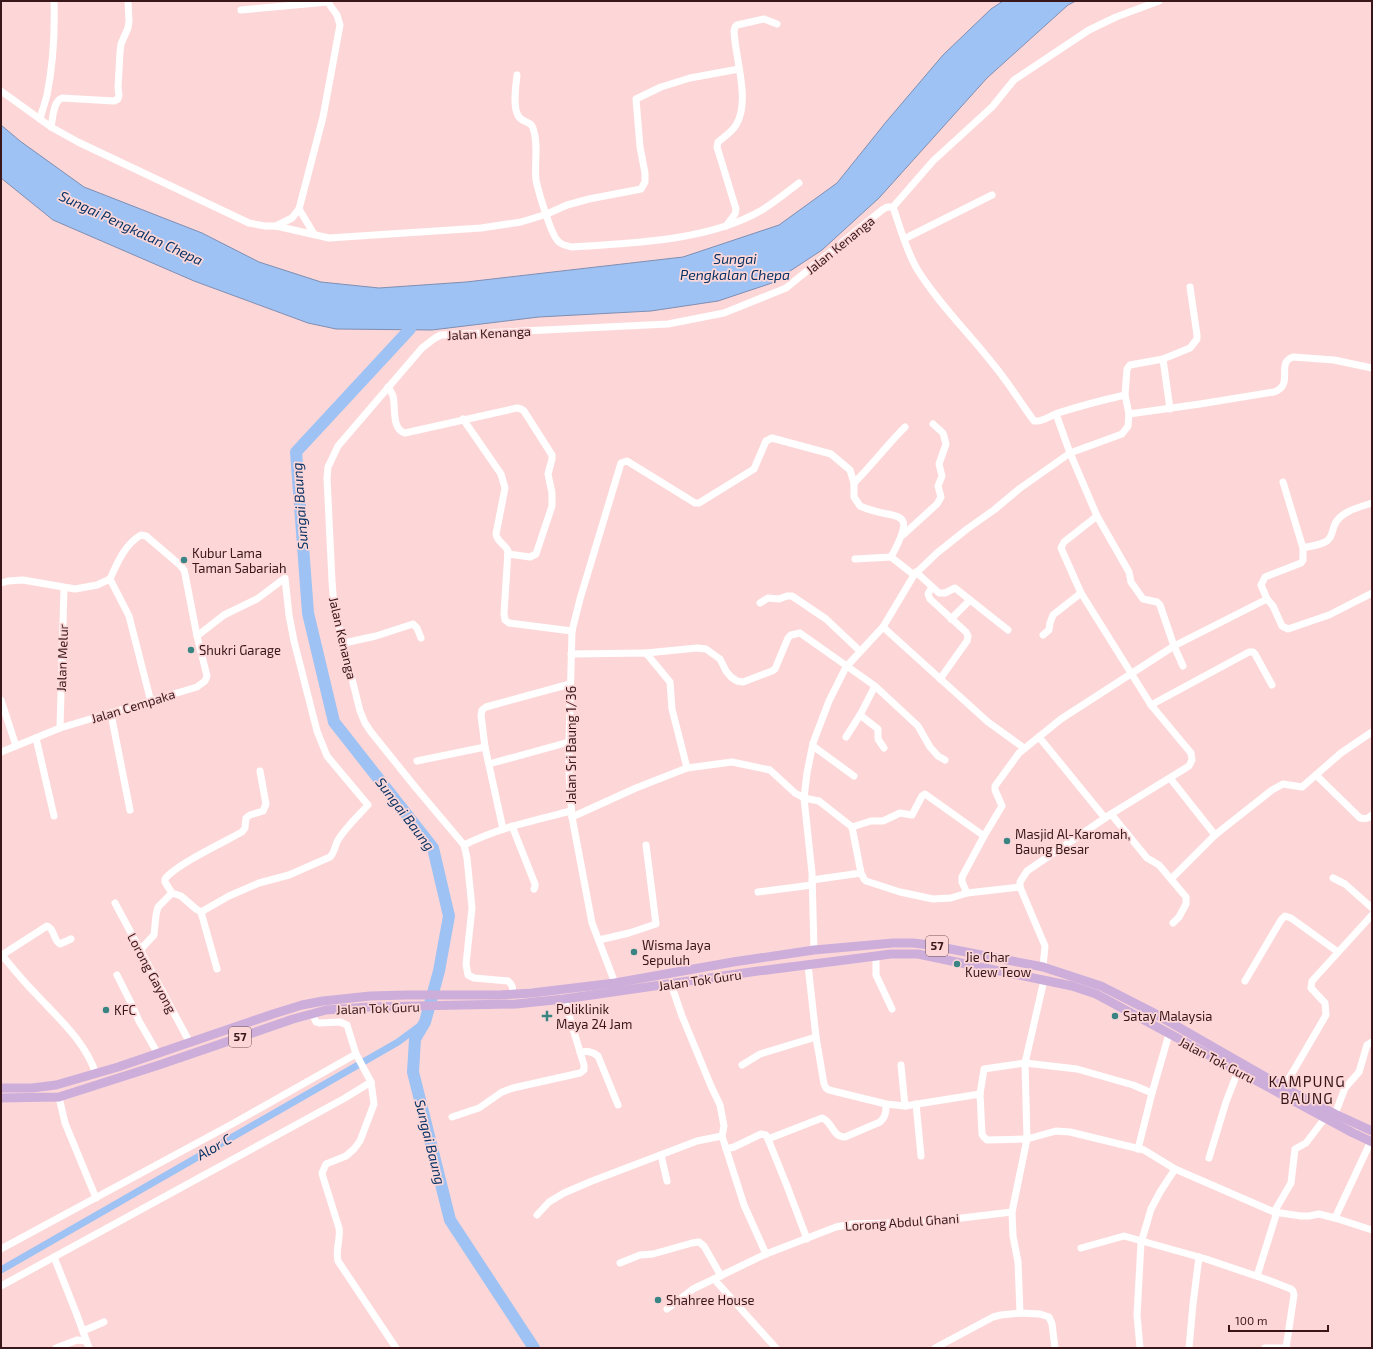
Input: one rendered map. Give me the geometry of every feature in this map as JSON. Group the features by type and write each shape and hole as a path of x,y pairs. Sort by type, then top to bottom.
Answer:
{"main road":[{"name":"Jalan Tok Guru","path":"96,1074 273,1014 302,1006 346,998 406,995 512,994 615,983 733,962 814,950 913,943 1043,967 1101,986 1152,1012 1284,1087 1335,1114 1372,1131"},
{"name":"Jalan Tok Guru","path":"1,1098 59,1097 312,1013 347,1008 516,1004 564,999 891,954 918,954 1072,986 1096,994 1325,1118 1371,1141"},
{"path":"787,955 788,967"},
{"name":"57","path":"1,1088 46,1087 96,1074"},
{"path":"74,1080 79,1090"}],"street":[{"path":"40,119 47,96 51,70 54,1"},
{"path":"51,127 56,102 59,99 83,98 114,101 118,99 120,95 118,88 121,44 128,28 129,21 128,1"},
{"name":"Jalan Kenanga","path":"512,994 513,987 508,981 470,977 466,964 472,908 467,858 464,845 416,788 365,723 360,711 334,607 332,586 327,478 328,467 338,446 422,348 435,338 441,336 668,324 724,313 786,288 882,210 893,206 933,161 992,107 1014,80 1089,30 1116,17 1158,1"},
{"path":"241,10 327,2 337,15 340,24 323,117 299,209 292,218 276,226"},
{"path":"726,226 735,214 736,209 717,147 718,142 732,131 739,120 742,104 742,87 734,39 735,27 747,22 764,19 777,24"},
{"path":"1,91 51,127 78,142 249,223 265,226 276,226 329,238 474,229 521,222 547,214 567,205 589,199 641,189 645,182 645,173 636,99 661,86 694,77 739,70"},
{"path":"517,75 514,92 517,112 519,118 531,124 533,127 536,143 536,179 540,196 554,236 558,242 564,245 572,247 641,242 688,235 726,226 738,222 762,210 799,183"},
{"path":"904,239 992,195"},
{"path":"893,206 904,239 918,270 945,306 994,364 1034,421 1125,395"},
{"path":"299,209 314,234"},
{"path":"814,950 812,882 804,798 813,746 829,701 846,667 883,627 915,574 937,553 1019,489 1070,453 1122,434 1128,426 1129,414 1125,395 1127,369 1130,365 1163,359 1191,347 1197,338 1190,288"},
{"path":"1129,414 1200,404 1279,390 1285,382 1285,363 1293,356 1334,360 1372,368"},
{"path":"1163,359 1170,408"},
{"path":"388,387 393,397 396,426 399,430 405,433 517,408 524,411 552,455 548,474 552,493 552,506 538,552 532,557 508,554"},
{"path":"1056,414 1070,453 1097,516 1129,572 1131,584 1143,599 1157,602 1160,605 1174,646 1183,666"},
{"path":"463,419 503,479 505,488 496,534 498,540 507,548 508,554 504,614 505,620 509,623 572,631"},
{"path":"891,557 903,535 940,501 941,497 938,486 942,476 939,464 946,444 943,433 933,424"},
{"path":"903,535 904,523 898,516 860,506 854,497 854,483 905,427"},
{"name":"Jalan Sri Baung 1/36","path":"615,983 592,923 572,814 569,773 569,742 572,631 580,599 621,463 627,461 695,503 699,503 754,469 766,441 772,438 830,453 849,469 854,483"},
{"path":"1282,482 1303,548 1303,560 1301,563 1266,577 1263,579 1261,586 1267,599 1273,606 1282,626 1288,630 1329,615 1371,596"},
{"path":"1303,548 1328,540 1332,535 1334,524 1341,517 1355,508 1372,503"},
{"path":"1043,967 1045,946 1020,888 1020,882 1026,872 1108,816 1189,766 1192,760 1191,752 1152,705 1081,593 1062,550 1061,546 1064,542 1097,516"},
{"path":"1,583 23,580 64,588 75,589 89,587 110,579 120,557 132,541 141,535 146,536 180,564 184,570 197,636 224,615 257,599 285,578 289,615 294,641 317,731 328,756 368,805 339,838 333,854 330,857 290,875 259,883 229,896 201,912"},
{"path":"855,560 891,557 941,593 955,588 1008,630"},
{"path":"110,579 129,616 151,702"},
{"path":"932,587 928,594 929,598 966,632 968,639 940,679"},
{"name":"Jalan Melur","path":"60,728 64,588"},
{"path":"1043,635 1049,630 1053,615 1081,593"},
{"path":"760,603 768,598 779,599 792,596 826,619 860,651"},
{"path":"967,893 962,882 962,877 1002,806 995,790 995,786 1024,748 1061,719 1131,672 1174,646 1267,599"},
{"path":"951,619 970,600"},
{"path":"344,643 376,636 413,624 417,628 421,638"},
{"path":"883,627 988,722 1024,748"},
{"path":"571,654 646,653 697,648 706,649 720,659 731,677 743,682 768,674 775,669 788,638 792,635 800,633 846,667 875,686 918,726 930,747 938,756 945,760"},
{"name":"Jalan Cempaka","path":"1,752 60,728 198,687 205,681 207,676 197,636"},
{"path":"1152,705 1249,652 1253,652 1255,654 1272,685"},
{"path":"646,653 670,682 672,709 687,768"},
{"path":"503,829 485,747 481,715 484,708 570,684"},
{"path":"846,737 860,715 875,686"},
{"path":"1,700 16,746"},
{"path":"111,714 130,810"},
{"path":"860,715 878,729 878,739 884,748"},
{"path":"1171,879 1215,835 1278,785 1288,785 1300,788 1341,753 1372,732"},
{"path":"1039,737 1108,816 1147,858 1160,865 1186,897 1187,902 1179,917 1173,922"},
{"path":"36,738 54,816"},
{"path":"488,764 569,742"},
{"path":"813,746 854,776"},
{"path":"417,761 485,747"},
{"path":"464,845 512,826 572,814 687,768 732,762 770,770 795,793 804,798 819,801 852,827 861,873 866,881 900,892 933,899 951,898 967,893 1020,888"},
{"path":"217,969 201,912 181,896 172,893 165,882 165,879 168,875 192,860 242,832 245,828 246,818 265,809 266,804 260,771"},
{"path":"1316,775 1360,818 1364,819 1372,816"},
{"path":"1170,778 1215,835"},
{"path":"852,827 871,821 883,820 900,813 912,815 922,796 925,794 984,836"},
{"path":"512,826 535,884 534,889"},
{"path":"599,940 629,933 656,924 646,844"},
{"path":"758,892 861,873"},
{"path":"1333,878 1345,884 1372,908"},
{"path":"140,950 154,935 158,907 172,893"},
{"name":"Lorong Gayong","path":"115,903 190,1043"},
{"path":"1284,1087 1326,1014 1326,1003 1311,988 1312,981 1372,915"},
{"path":"1245,980 1281,920 1285,916 1291,918 1338,952"},
{"path":"72,939 60,944 57,943 54,933 50,927 47,926 2,954 24,981 76,1038 92,1061 96,1074"},
{"path":"876,956 876,975 892,1008"},
{"path":"808,965 816,1037 826,1088 886,1104 905,1106 980,1094"},
{"path":"117,975 139,1021 158,1054"},
{"path":"1020,1313 1018,1262 1013,1236 1012,1212 1026,1139 1025,1063 1044,980"},
{"path":"671,984 682,1016 720,1105 724,1126 722,1136 726,1150 744,1205 766,1254"},
{"path":"452,1117 479,1108 502,1092 513,1088 580,1074 584,1070 584,1065 564,999"},
{"path":"312,1013 314,1019 319,1023 340,1022 347,1025 357,1056 369,1079 374,1104 360,1141 346,1156 326,1164 322,1173 339,1228 336,1252 338,1260 396,1348"},
{"path":"1138,1149 1169,1034"},
{"path":"742,1065 760,1054 816,1037"},
{"path":"1335,1114 1345,1088 1360,1072 1367,1045 1372,1042"},
{"path":"580,1052 589,1051 598,1056 618,1105"},
{"path":"1,1249 357,1056"},
{"path":"1152,1093 1133,1085 1077,1069 1025,1063 984,1070 980,1094 982,1134 984,1138 990,1140 1026,1139 1056,1131 1064,1131 1144,1150 1175,1169 1276,1212 1309,1216 1319,1214 1372,1230"},
{"path":"901,1065 905,1106"},
{"path":"1208,1158 1226,1102 1238,1071"},
{"path":"1,1286 345,1098 369,1079"},
{"path":"59,1097 65,1123 96,1198"},
{"path":"768,1139 822,1118 826,1119 836,1134 845,1138 880,1122 886,1115 886,1104"},
{"path":"916,1104 921,1156"},
{"path":"1257,1276 1276,1212 1291,1183 1295,1149 1306,1143 1325,1118"},
{"path":"726,1150 761,1134 766,1135 788,1186 807,1239"},
{"path":"537,1215 548,1203 592,1181 697,1140 722,1136"},
{"path":"1335,1218 1371,1141"},
{"path":"661,1155 667,1180"},
{"path":"1140,1348 1137,1315 1142,1241 1151,1209 1175,1169"},
{"name":"Lorong Abdul Ghani","path":"667,1310 694,1289 766,1254 836,1227 845,1225 928,1222 1012,1212"},
{"path":"1081,1248 1124,1236 1199,1257 1291,1289 1294,1291 1287,1348 1265,1348"},
{"path":"620,1263 640,1255 653,1254 699,1242 704,1246 718,1278 776,1348"},
{"path":"54,1257 88,1345"},
{"path":"1189,1348 1199,1257"},
{"path":"935,1348 993,1317 1020,1313 1040,1314 1049,1317 1052,1324 1054,1348"},
{"path":"83,1331 104,1322"},
{"path":"56,1348 77,1340 88,1345"}],"water":[{"name":"Sungai Pengkalan Chepa","path":"1003,1 1076,1 1068,5 987,78 879,198 822,250 772,283 718,301 651,311 539,317 432,330 336,329 308,323 194,281 53,220 1,178 1,125 20,141 84,187 202,233 259,262 321,282 379,288 466,282 683,257 779,225 837,183 943,55 991,9"}],"waterway":[{"name":"Sungai Baung","path":"410,329 296,452 308,613 334,722 433,848 449,916 439,971 425,1022 415,1039 413,1072 450,1220 534,1348"},
{"name":"Alor C","path":"1,1270 398,1042 425,1022"}],"place":[{"name":"Kubur Lama Taman Sabariah","path":"184,560"},
{"name":"Shukri Garage","path":"191,650"},
{"name":"Masjid Al-Karomah, Baung Besar","path":"1007,841"},
{"name":"Wisma Jaya Sepuluh","path":"634,952"},
{"name":"Jie Char Kuew Teow","path":"957,964"},
{"name":"KFC","path":"106,1010"},
{"name":"Poliklinik Maya 24 Jam","path":"547,1016"},
{"name":"Satay Malaysia","path":"1115,1016"},
{"name":"Shahree House","path":"658,1300"}],"district":[{"name":"KAMPUNG BAUNG","path":"1307,1090"}]}
